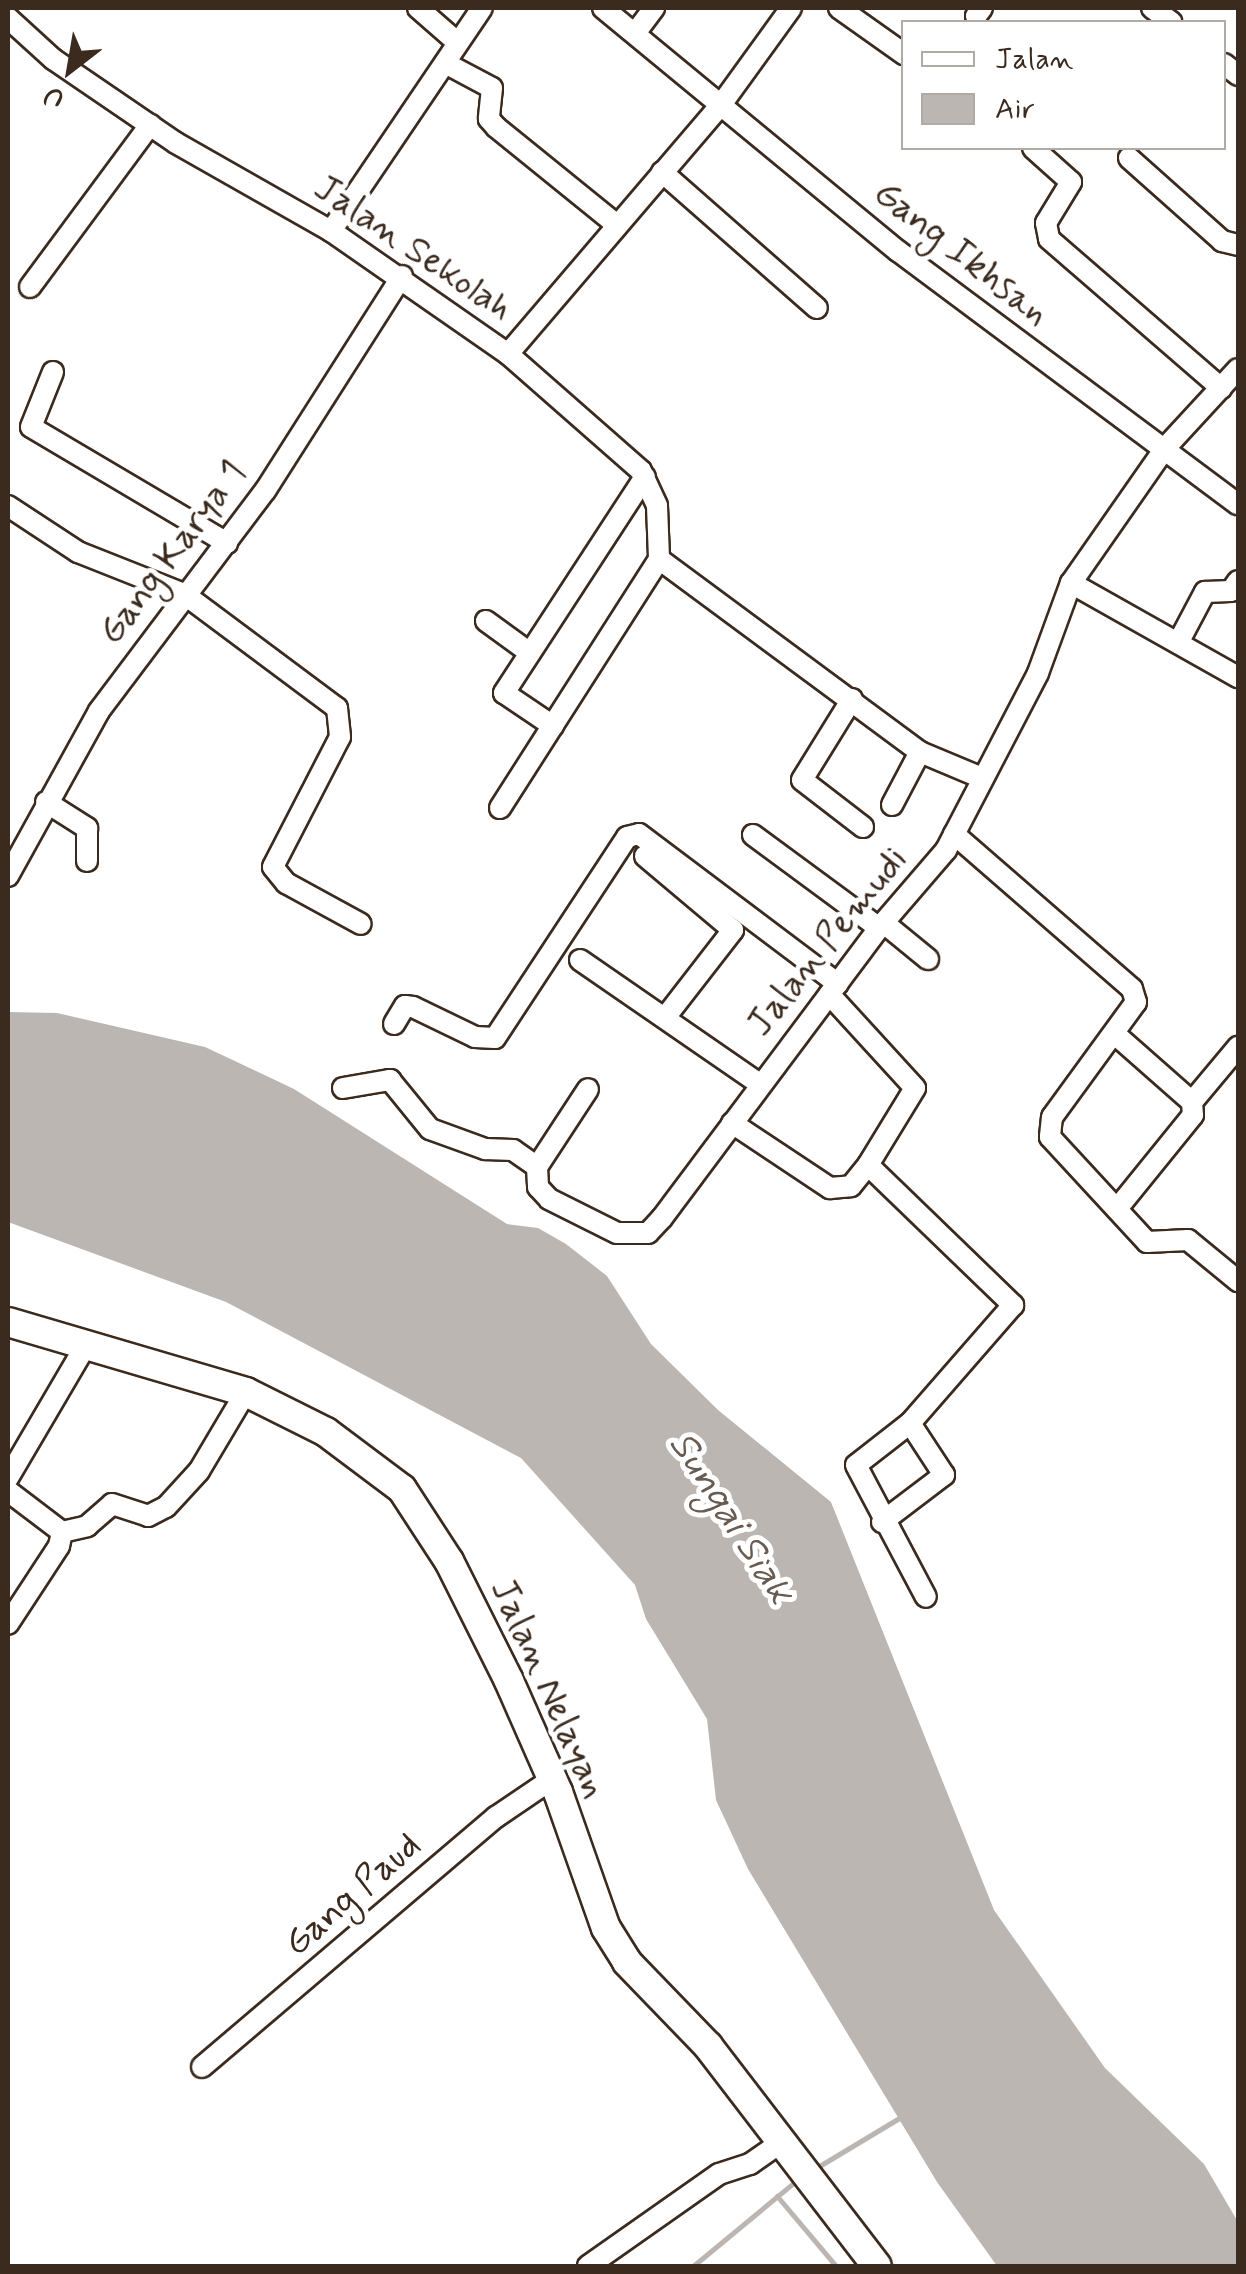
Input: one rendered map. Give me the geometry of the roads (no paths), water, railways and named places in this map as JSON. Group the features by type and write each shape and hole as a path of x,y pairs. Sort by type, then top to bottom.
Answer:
{"main road":[{"name":"Jalan Nelayan","path":"8,1322 246,1392 326,1432 402,1488 449,1561 552,1779 606,1928 627,1962 708,2046 876,2266"}],"street":[{"path":"418,8 457,42"},
{"path":"331,231 482,8"},
{"name":"Gang Ikhsan","path":"604,8 724,102 898,251 1086,397 1166,447 1238,504"},
{"path":"636,32 654,8"},
{"name":"Jalan Sekolah","path":"8,18 53,59 150,125 402,276 508,354 724,102 791,8"},
{"path":"839,8 901,52"},
{"path":"445,63 492,88 489,120 618,225"},
{"path":"30,287 150,125"},
{"path":"1035,150 1071,182 1046,223 1049,239 1220,388"},
{"path":"1129,158 1222,241 1238,245"},
{"path":"662,172 817,308"},
{"name":"Gang Karya 1","path":"8,876 99,711 226,543 402,276"},
{"path":"500,808 660,559 657,506 645,477 508,354"},
{"name":"Jalan Pemudi","path":"537,1167 538,1187 549,1199 617,1233 648,1233 954,834 1038,673 1071,584 1166,447 1238,369"},
{"path":"53,372 31,427 226,543"},
{"path":"553,726 504,693 645,477"},
{"path":"8,506 78,552 184,594 342,717 340,737 273,867 286,883 362,924"},
{"path":"660,559 920,752 982,778"},
{"path":"1178,644 1206,592 1230,591 1238,581"},
{"path":"1071,584 1237,674"},
{"path":"486,620 530,653"},
{"path":"852,699 802,780 863,828"},
{"path":"892,805 920,752"},
{"path":"46,802 87,828 86,861"},
{"path":"394,1024 405,1006 475,1036 495,1038 627,837 639,834 834,989 915,1088 851,1186 830,1188 732,1123"},
{"path":"954,834 1132,988 1134,1013 1050,1125 1050,1137 1147,1242 1188,1240 1238,1281"},
{"path":"753,835 928,959"},
{"path":"645,856 733,930 667,1015"},
{"path":"580,960 667,1015 760,1084"},
{"path":"1116,1035 1192,1102 1193,1115 1117,1209"},
{"path":"1192,1102 1238,1047"},
{"path":"342,1088 390,1080 430,1129 485,1149 512,1150 537,1167 588,1089"},
{"path":"868,1165 1013,1305 910,1423 856,1465 882,1522 926,1597"},
{"path":"8,1478 86,1345"},
{"path":"62,1532 86,1526 112,1504 148,1516 166,1507 199,1471 246,1392"},
{"path":"882,1522 944,1475 910,1423"},
{"path":"8,1491 62,1532"},
{"path":"8,1624 59,1546 62,1532"},
{"name":"Gang Paud","path":"202,2067 496,1817 552,1779"},
{"path":"588,2266 719,2174 788,2149"}],"water":[{"name":"Sungai Siak","path":"8,1012 57,1013 205,1047 294,1089 507,1224 538,1228 566,1244 607,1276 651,1344 718,1410 831,1502 994,1910 1105,2068 1204,2164 1238,2222 1238,2266 997,2266 937,2182 748,1869 716,1800 707,1719 646,1619 635,1585 521,1458 226,1302 8,1222"}],"waterway":[{"path":"816,2168 901,2117"},
{"path":"693,2266 798,2179"},
{"path":"777,2196 836,2266"}]}
